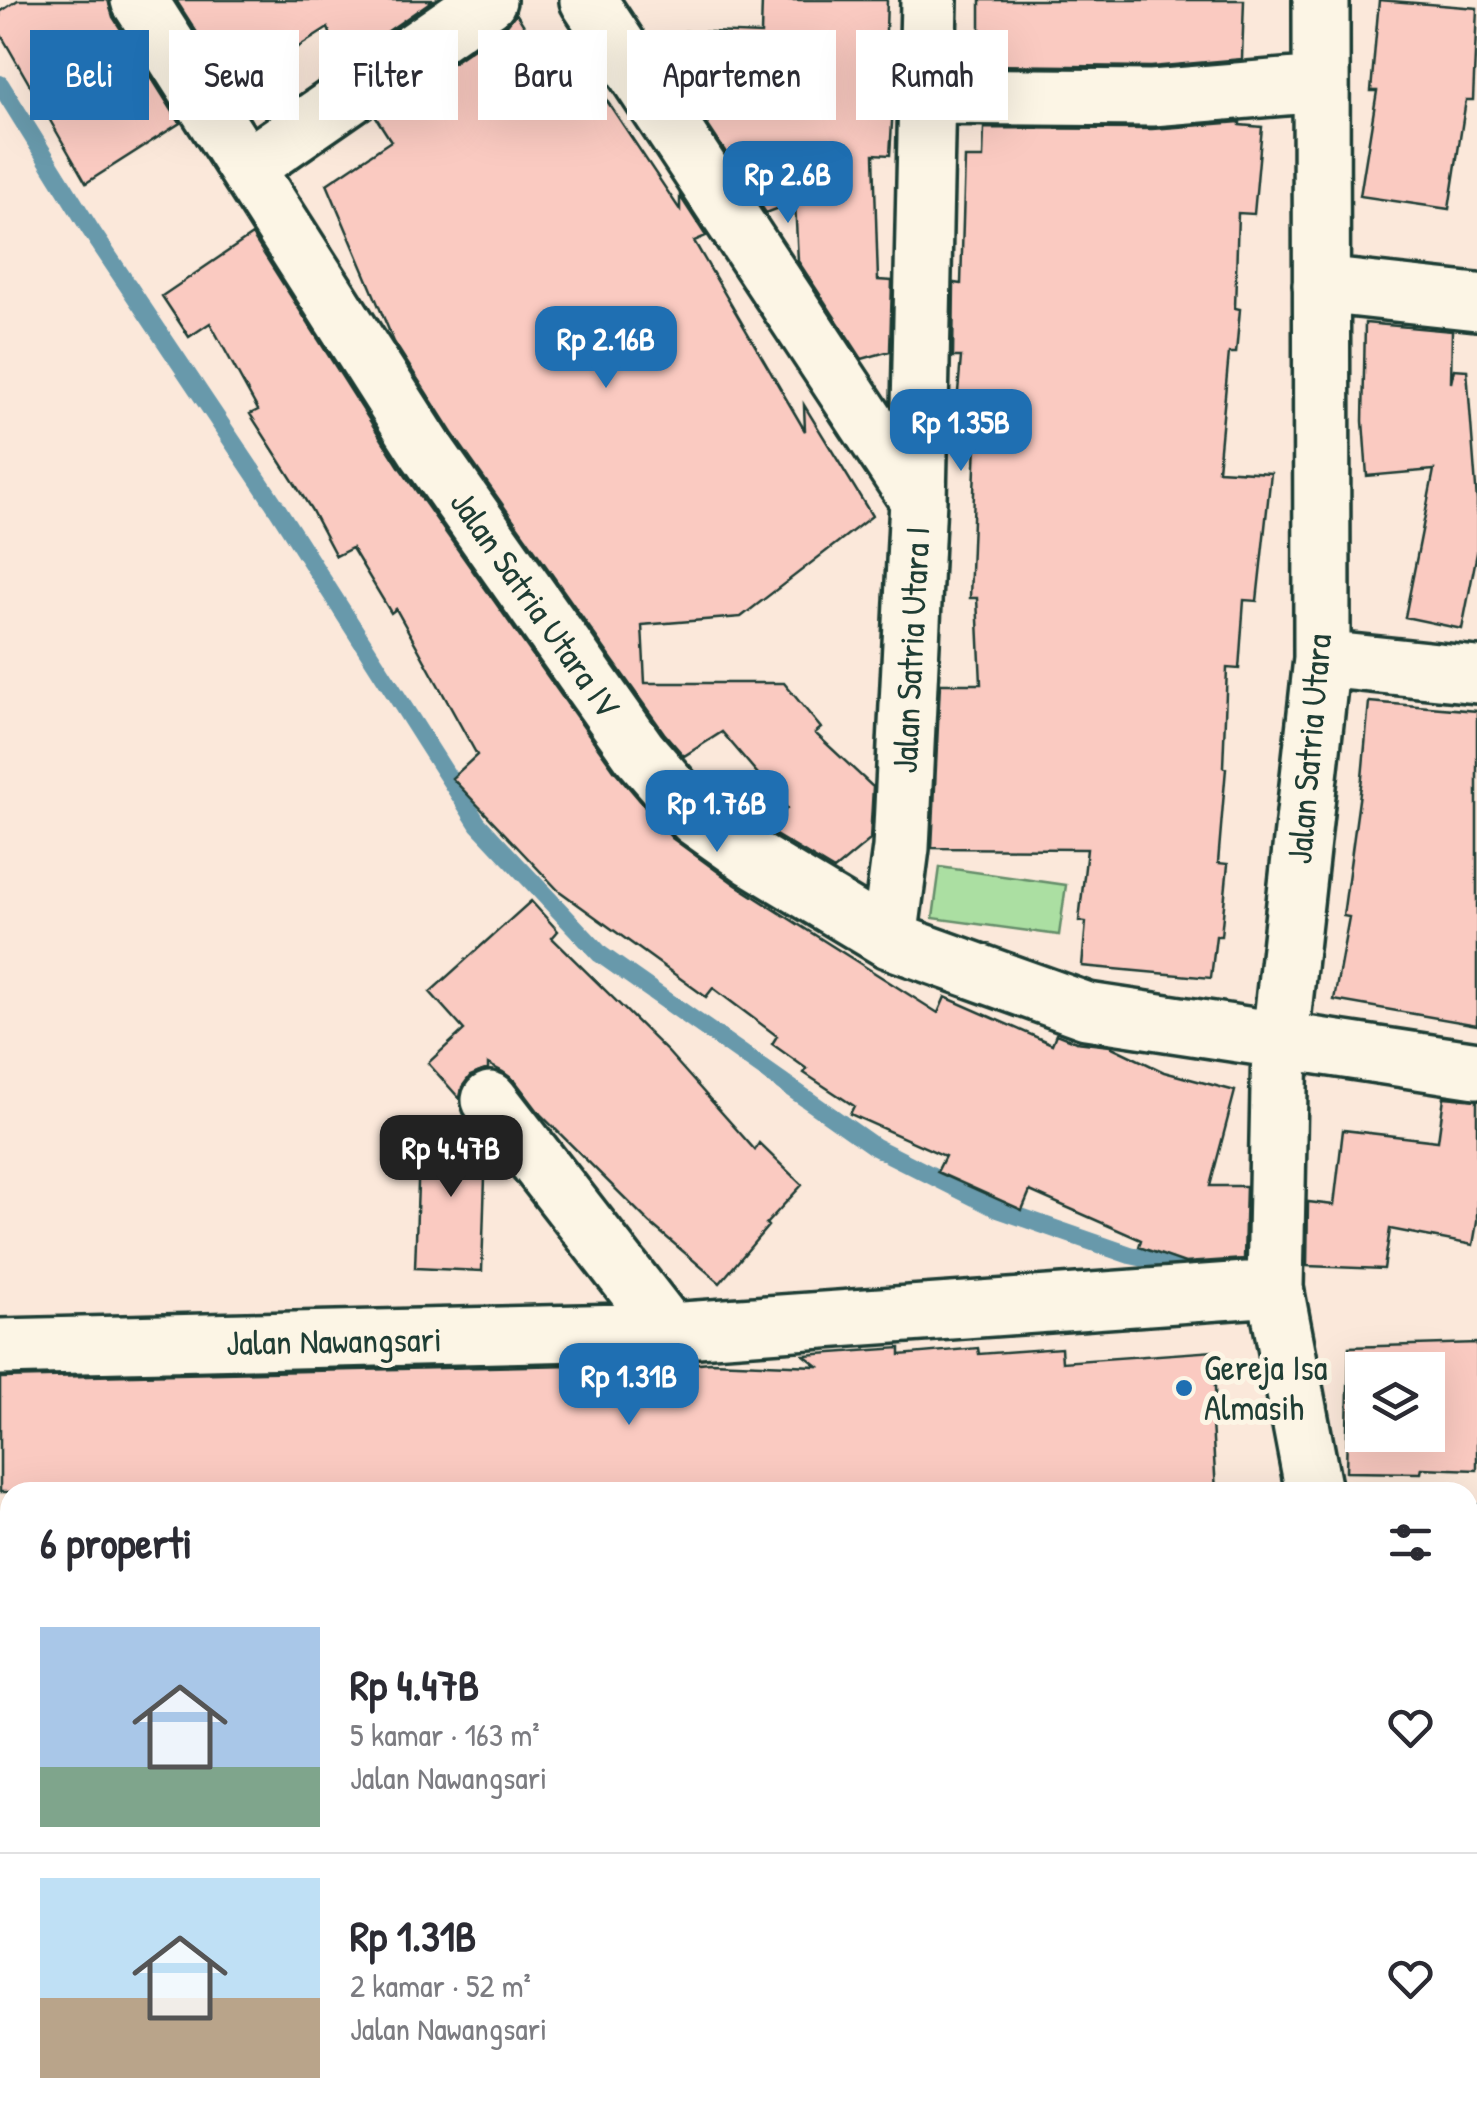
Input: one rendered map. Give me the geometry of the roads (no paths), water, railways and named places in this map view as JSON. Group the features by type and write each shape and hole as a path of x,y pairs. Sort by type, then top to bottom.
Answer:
{"street":[{"name":"Jalan Satria Utara IV","path":"140,0 426,450 639,752 696,818 754,859 889,940 1087,1011 1477,1070"},
{"path":"248,167 488,0"},
{"path":"588,0 918,500"},
{"name":"Jalan Satria Utara I","path":"929,0 929,30"},
{"name":"Jalan Satria Utara","path":"1312,1482 1275,1288 1280,1040 1322,659 1321,0"},
{"path":"1008,97 1152,98 1321,84"},
{"name":"Jalan Satria Utara I","path":"889,940 902,848 918,500 928,120"},
{"path":"1321,285 1477,302"},
{"path":"1322,659 1477,676"},
{"path":"490,1100 669,1331"},
{"name":"Jalan Nawangsari","path":"0,1347 346,1342 669,1331 1275,1288"}],"waterway":[{"path":"0,84 90,229 273,502 478,824 600,954 875,1147 998,1209 1130,1255 1198,1269"}],"place":[{"name":"Gereja Isa Almasih","path":"1184,1388"}]}
